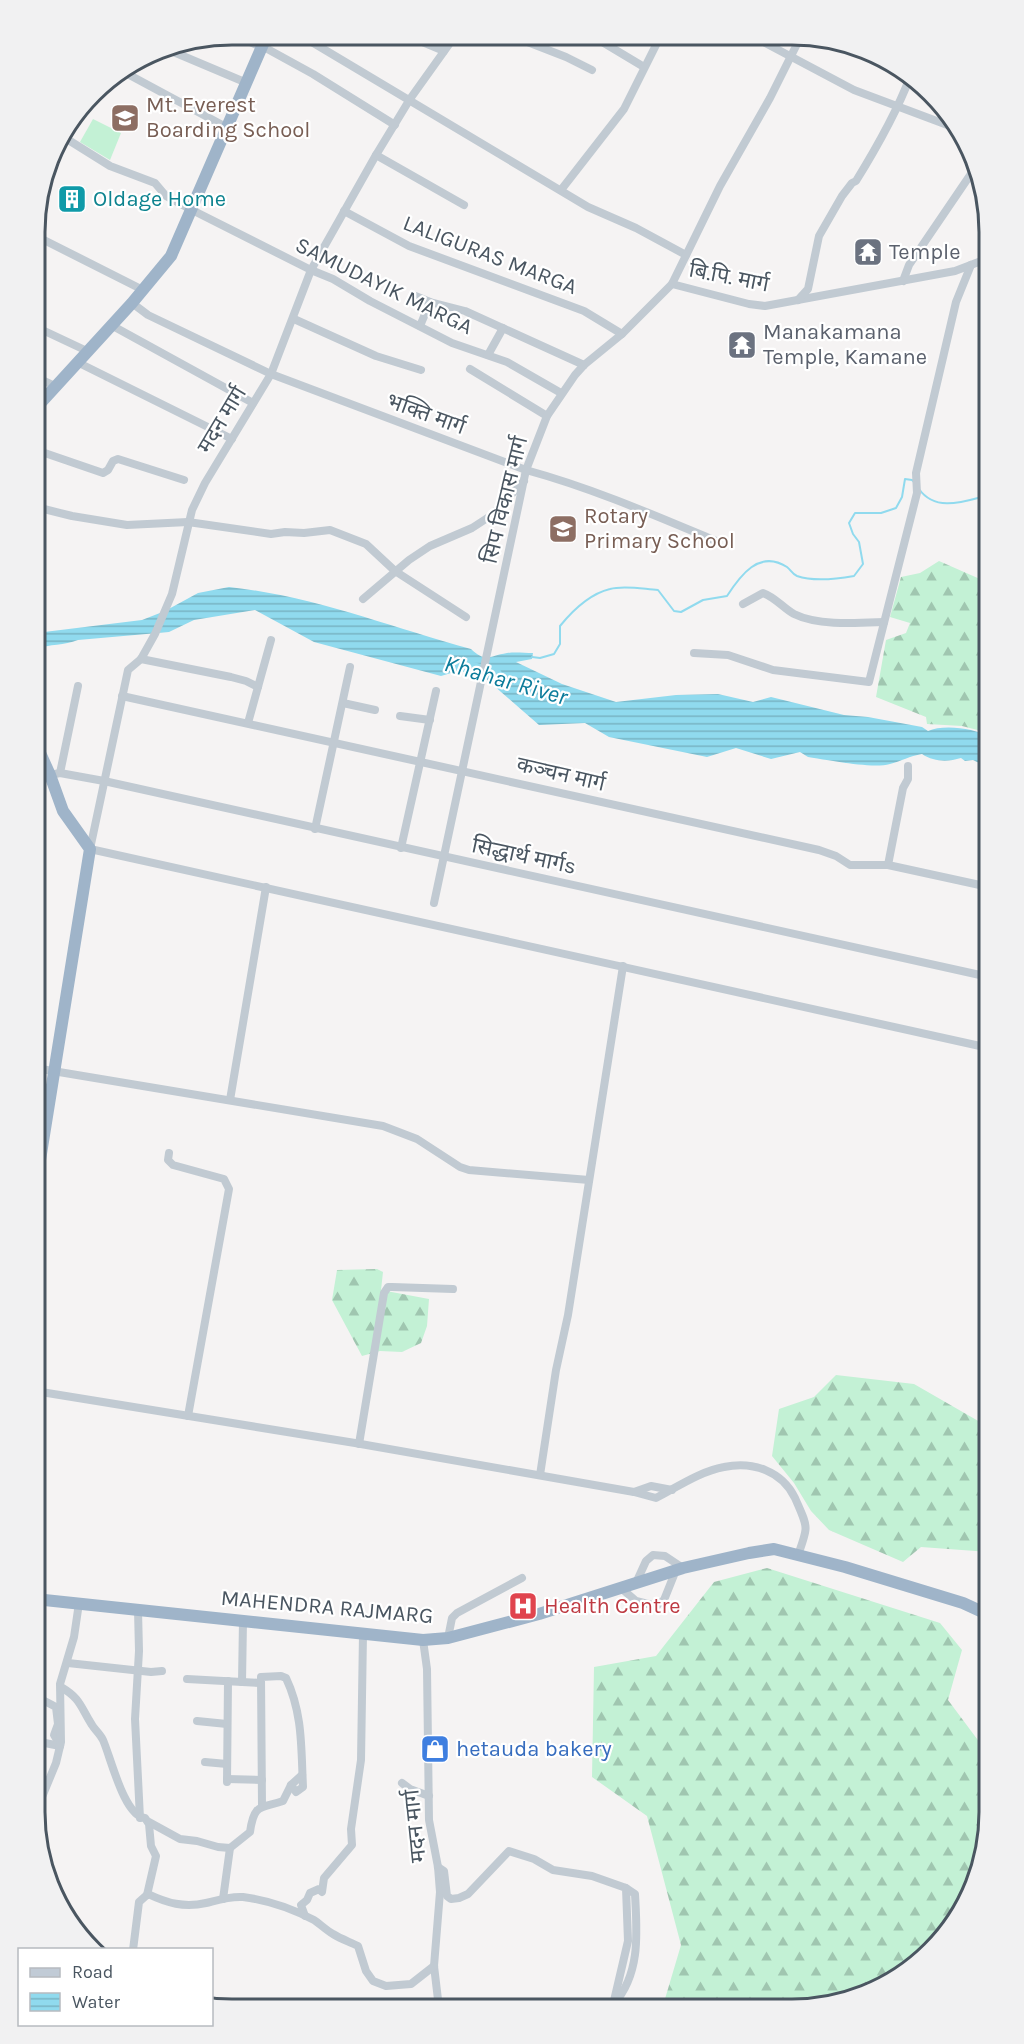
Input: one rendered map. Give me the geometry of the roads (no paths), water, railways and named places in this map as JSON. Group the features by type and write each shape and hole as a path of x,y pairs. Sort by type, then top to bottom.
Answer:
{"highway":[{"path":"45,398 132,303 171,256 262,45"},
{"path":"45,758 55,774 63,811 90,849 45,1128"},
{"name":"MAHENDRA RAJMARG","path":"45,1600 423,1640 448,1638 539,1614 679,1569 774,1549 845,1567 963,1603 979,1610"}],"street":[{"path":"271,45 395,125"},
{"path":"317,45 588,207 636,228 686,255"},
{"path":"430,45 444,51"},
{"name":"मदन मार्ग","path":"90,849 128,670 141,659 155,634 172,594 192,510 205,483 271,374 311,270 410,99 448,45"},
{"path":"535,45 592,70"},
{"path":"607,45 644,67"},
{"path":"561,190 624,109 656,45"},
{"path":"769,45 855,90 945,124"},
{"name":"सिप विकास मार्ग","path":"434,903 526,470 547,416 561,393 584,365 622,334 672,284 720,186 770,99 796,45"},
{"path":"177,53 247,83"},
{"path":"130,75 226,127"},
{"path":"798,300 808,289 819,236 847,189 856,181 882,138 907,85"},
{"name":"SAMUDAYIK MARGA","path":"69,140 110,166 155,183 166,195 190,209 333,279 370,301 452,343 507,362 561,393"},
{"path":"376,155 464,205"},
{"path":"903,281 909,265 970,175"},
{"name":"LALIGURAS MARGA","path":"344,211 408,246 584,311 622,334"},
{"path":"45,241 143,290"},
{"name":"बि.पि. मार्ग","path":"672,284 748,304 765,306 955,271 979,262"},
{"path":"694,653 728,654 773,669 869,682 917,493 916,473 956,302 971,265"},
{"path":"413,295 465,311 584,365"},
{"path":"420,326 430,302"},
{"name":"भक्ति मार्ग","path":"132,303 148,315 271,374 526,470 622,501 716,541"},
{"path":"294,319 376,356 421,370"},
{"path":"111,325 253,404"},
{"path":"488,355 503,328"},
{"path":"45,331 87,351"},
{"path":"76,362 232,439"},
{"path":"470,369 547,416"},
{"path":"45,381 55,386"},
{"path":"45,453 103,473 108,470 113,461 118,459 184,480"},
{"path":"363,599 395,571 430,546 472,528 492,515 524,481"},
{"path":"45,509 127,525 189,522 271,534 330,530 366,544 395,571 466,617"},
{"path":"743,604 763,593 771,596 796,615 843,624 884,622"},
{"path":"248,723 271,640"},
{"path":"141,659 231,677 258,687"},
{"path":"315,829 350,667"},
{"path":"55,774 78,686"},
{"path":"401,848 436,692"},
{"name":"कञ्चन मार्ग","path":"122,696 819,850 836,856 850,865 888,865 979,885"},
{"path":"343,703 375,710"},
{"path":"400,716 430,720"},
{"path":"888,865 903,788 908,779 908,766"},
{"name":"सिद्धार्थ मार्गs","path":"55,774 104,781 979,975"},
{"path":"90,849 979,1046"},
{"path":"230,1100 266,887"},
{"path":"540,1475 556,1370 568,1315 623,966"},
{"path":"45,1070 383,1126 417,1139 460,1167 469,1170 589,1180"},
{"path":"169,1154 168,1160 174,1165 224,1179 229,1189 188,1416"},
{"path":"359,1444 384,1293 388,1287 453,1289"},
{"path":"45,1392 540,1475 656,1498 723,1467 757,1467 781,1479 791,1490 807,1524 798,1555"},
{"path":"634,1492 651,1486 672,1490"},
{"path":"621,1588 636,1601 656,1606 664,1600 679,1569 665,1557 653,1555 646,1561 636,1583"},
{"path":"448,1638 450,1623 457,1613 522,1578"},
{"path":"45,1788 56,1763 60,1746 60,1687 68,1663 80,1604"},
{"path":"138,1610 140,1643 135,1719 140,1818"},
{"path":"242,1682 243,1621"},
{"path":"305,1916 301,1905 310,1893 319,1889 322,1892 324,1878 352,1845 351,1829 361,1762 363,1634"},
{"name":"मदन मार्ग","path":"423,1640 427,1669 429,1820 440,1892 434,1966 438,1999"},
{"path":"68,1663 162,1671"},
{"path":"60,1687 78,1699 93,1727 102,1738 128,1803 140,1818 146,1818 149,1822 180,1839 230,1848 250,1832 252,1817 262,1806 283,1801 291,1785 296,1792 303,1787 300,1724 295,1698 286,1678 261,1677 262,1806"},
{"path":"187,1679 261,1683"},
{"path":"228,1681 227,1781 262,1780"},
{"path":"45,1701 56,1707 58,1724 54,1735 60,1746"},
{"path":"197,1721 227,1724"},
{"path":"45,1743 60,1746"},
{"path":"205,1762 227,1764"},
{"path":"402,1783 410,1789 429,1796"},
{"path":"133,1948 139,1902 147,1894 156,1856 151,1845 149,1822"},
{"path":"223,1899 230,1848"},
{"path":"438,1867 444,1871 447,1896 451,1899 468,1894 509,1851 534,1859 553,1870 592,1876 626,1888 635,1894 637,1939 633,1966 623,1994 618,1999"},
{"path":"614,1999 628,1941 626,1888"},
{"path":"147,1894 181,1906 243,1898 277,1905 315,1921 332,1934 358,1946 366,1971 373,1981 386,1986 411,1984 434,1966"}],"water":[{"path":"229,587 260,591 351,613 471,649 484,657 510,653 533,653 532,659 516,662 562,684 616,702 676,695 718,694 753,702 771,697 844,715 922,727 928,731 950,727 968,729 979,733 979,763 973,760 965,761 961,758 931,759 922,754 882,765 808,757 800,752 771,759 736,748 707,757 609,737 585,723 539,725 486,679 486,667 478,665 441,676 314,642 255,610 194,620 169,632 78,640 45,646 45,632 142,620 165,611 198,593"}],"waterway":[{"path":"532,657 540,658 554,654 560,644 560,626 576,609 602,591 627,587 658,590 674,611 681,612 703,600 727,596 751,567 768,561 777,562 787,567 795,575 804,578 826,579 854,576 863,564 859,542 849,523 855,513 881,513 896,508 902,497 905,479 914,482"},
{"path":"919,489 934,501 942,503 961,502 979,498"},
{"name":"Khahar River","path":"457,664 496,674"}],"place":[{"name":"Mt. Everest Boarding School","path":"125,118"},
{"name":"Oldage Home","path":"72,199"},
{"name":"Temple","path":"868,252"},
{"name":"Manakamana Temple, Kamane","path":"742,345"},
{"name":"Rotary Primary School","path":"563,529"},
{"name":"Health Centre","path":"523,1606"},
{"name":"hetauda bakery","path":"435,1749"}]}
